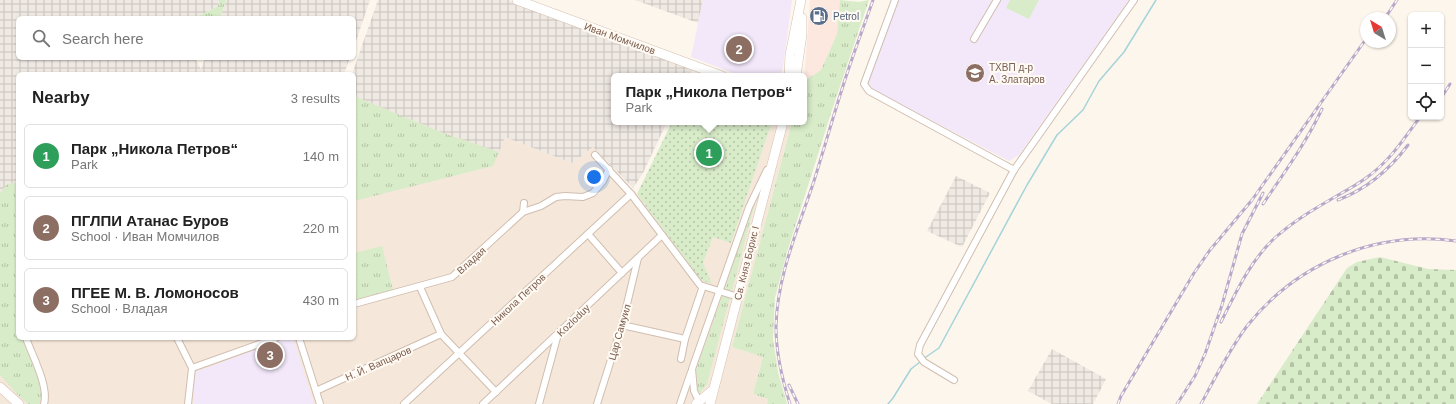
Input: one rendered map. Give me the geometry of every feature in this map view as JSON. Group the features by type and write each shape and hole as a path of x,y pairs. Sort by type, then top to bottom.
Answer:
{"street":[{"name":"Иван Момчилов","path":"517,0 714,73"},
{"path":"895,0 864,84 870,91 1014,170"},
{"path":"974,39 997,0"},
{"path":"954,380 924,362 918,354 920,345 1014,170 1134,0"},
{"path":"785,73 801,1"},
{"path":"796,73 802,34 801,1"},
{"path":"789,73 790,55"},
{"name":"Св. Княз Борис I","path":"710,404 782,125"},
{"path":"594,155 609,169 631,194 700,285 738,297"},
{"path":"680,404 749,207 772,160"},
{"path":"522,212 541,206 556,197 583,197 593,193 606,176 609,169"},
{"name":"Никола Петров","path":"404,404 631,194"},
{"path":"522,212 524,203"},
{"name":"Владая","path":"356,303 452,277 522,212"},
{"path":"588,234 622,273"},
{"name":"Kozloduy","path":"483,404 662,235"},
{"name":"Цар Самуил","path":"597,404 622,325 638,258"},
{"path":"420,286 441,334 496,392"},
{"path":"681,359 703,286"},
{"path":"622,325 686,339"},
{"name":"Н. Й. Вапцаров","path":"316,391 441,334"},
{"path":"539,404 558,334"},
{"path":"27,340 42,382 45,394 44,404"},
{"path":"179,340 192,368 188,404"},
{"path":"192,368 270,340"},
{"path":"300,340 320,404"},
{"path":"692,369 694,391 698,402 713,390"},
{"path":"0,386 20,404"}],"shaded area":[{"path":"0,0 220,0 218,6 199,16 16,16 16,60 196,60 201,69 204,60 349,60 345,72 16,72 16,182 6,185 0,193"},
{"path":"226,0 370,0 356,41 356,16 221,16"},
{"path":"378,0 509,0 693,68 690,73 611,73 611,125 666,125 643,173 633,188 593,147 572,163 505,137 499,152 443,133 356,97 356,72 353,72"},
{"path":"635,0 703,0 698,23"},
{"path":"703,0 792,0 781,73 733,73 691,57"},
{"path":"810,0 840,0 837,34 821,70 807,79 807,73 805,73"},
{"name":"ТХВП д-р А. Златаров","path":"899,0 1129,0 1019,155 1009,161 872,89 868,83"},
{"path":"356,97 499,151 505,137 572,163 593,147 637,194 701,280 711,284 703,263 713,237 731,243 771,125 791,125 732,347 763,357 753,394 768,399 767,404 0,404 0,109 16,108 16,340 356,340"},
{"path":"956,176 990,193 962,247 927,231"},
{"path":"282,340 294,340 314,404 193,404 195,372"},
{"path":"1052,349 1106,379 1093,404 1052,404 1028,391"}],"green space":[{"path":"220,0 226,0 221,16 199,16 218,6"},
{"path":"840,0 859,2 869,0 787,252 775,298 773,339 778,372 787,404 767,404 768,399 753,394 763,357 732,347 791,125 807,125 807,79 821,70 837,34"},
{"path":"1010,0 1039,0 1029,19 1006,8"},
{"path":"356,97 443,133 499,152 493,166 356,200"},
{"path":"671,125 771,125 731,243 713,237 703,263 712,284 701,280 637,194"},
{"path":"16,182 16,340 23,340 36,371 41,389 40,404 28,404 0,375 0,193 6,185"},
{"path":"754,207 732,291 725,289 751,208"},
{"path":"382,246 393,290 356,299 356,252"},
{"path":"1380,257 1428,269 1456,270 1456,404 1257,404 1347,268 1357,262"},
{"path":"723,294 730,297 707,384 700,393 697,390 696,370"}],"waterway":[{"path":"923,359 939,348 1027,185 1057,135 1083,110 1099,81 1124,52 1156,0"},
{"path":"888,404 911,369 920,362"}],"railway":[{"path":"790,404 782,376 777,346 776,327 780,289 789,253 814,181 846,75 873,0"},
{"path":"1389,12 1397,0"},
{"path":"1118,404 1121,396 1194,273 1210,250 1252,200 1360,47"},
{"path":"1444,93 1450,84"},
{"path":"1263,204 1302,146 1322,109"},
{"path":"1221,322 1245,276 1259,255 1268,245 1284,230 1299,219 1374,172 1396,150 1418,120"},
{"path":"1338,200 1359,190 1386,170 1408,145"},
{"path":"1177,404 1195,376 1205,354 1222,305 1242,234 1263,193"},
{"path":"1201,404 1228,354 1247,326 1267,304 1290,285 1314,269 1340,256 1368,246 1397,241 1426,239 1456,241"},
{"path":"789,385 798,404"}],"place":[{"name":"Petrol","path":"819,16"},
{"name":"ПГЛПИ Атанас Буров","path":"739,49"},
{"name":"ТХВП д-р А. Златаров","path":"975,73"},
{"name":"Парк „Никола Петров“","path":"709,153"},
{"name":"ПГЕЕ М. В. Ломоносов","path":"270,355"}]}
